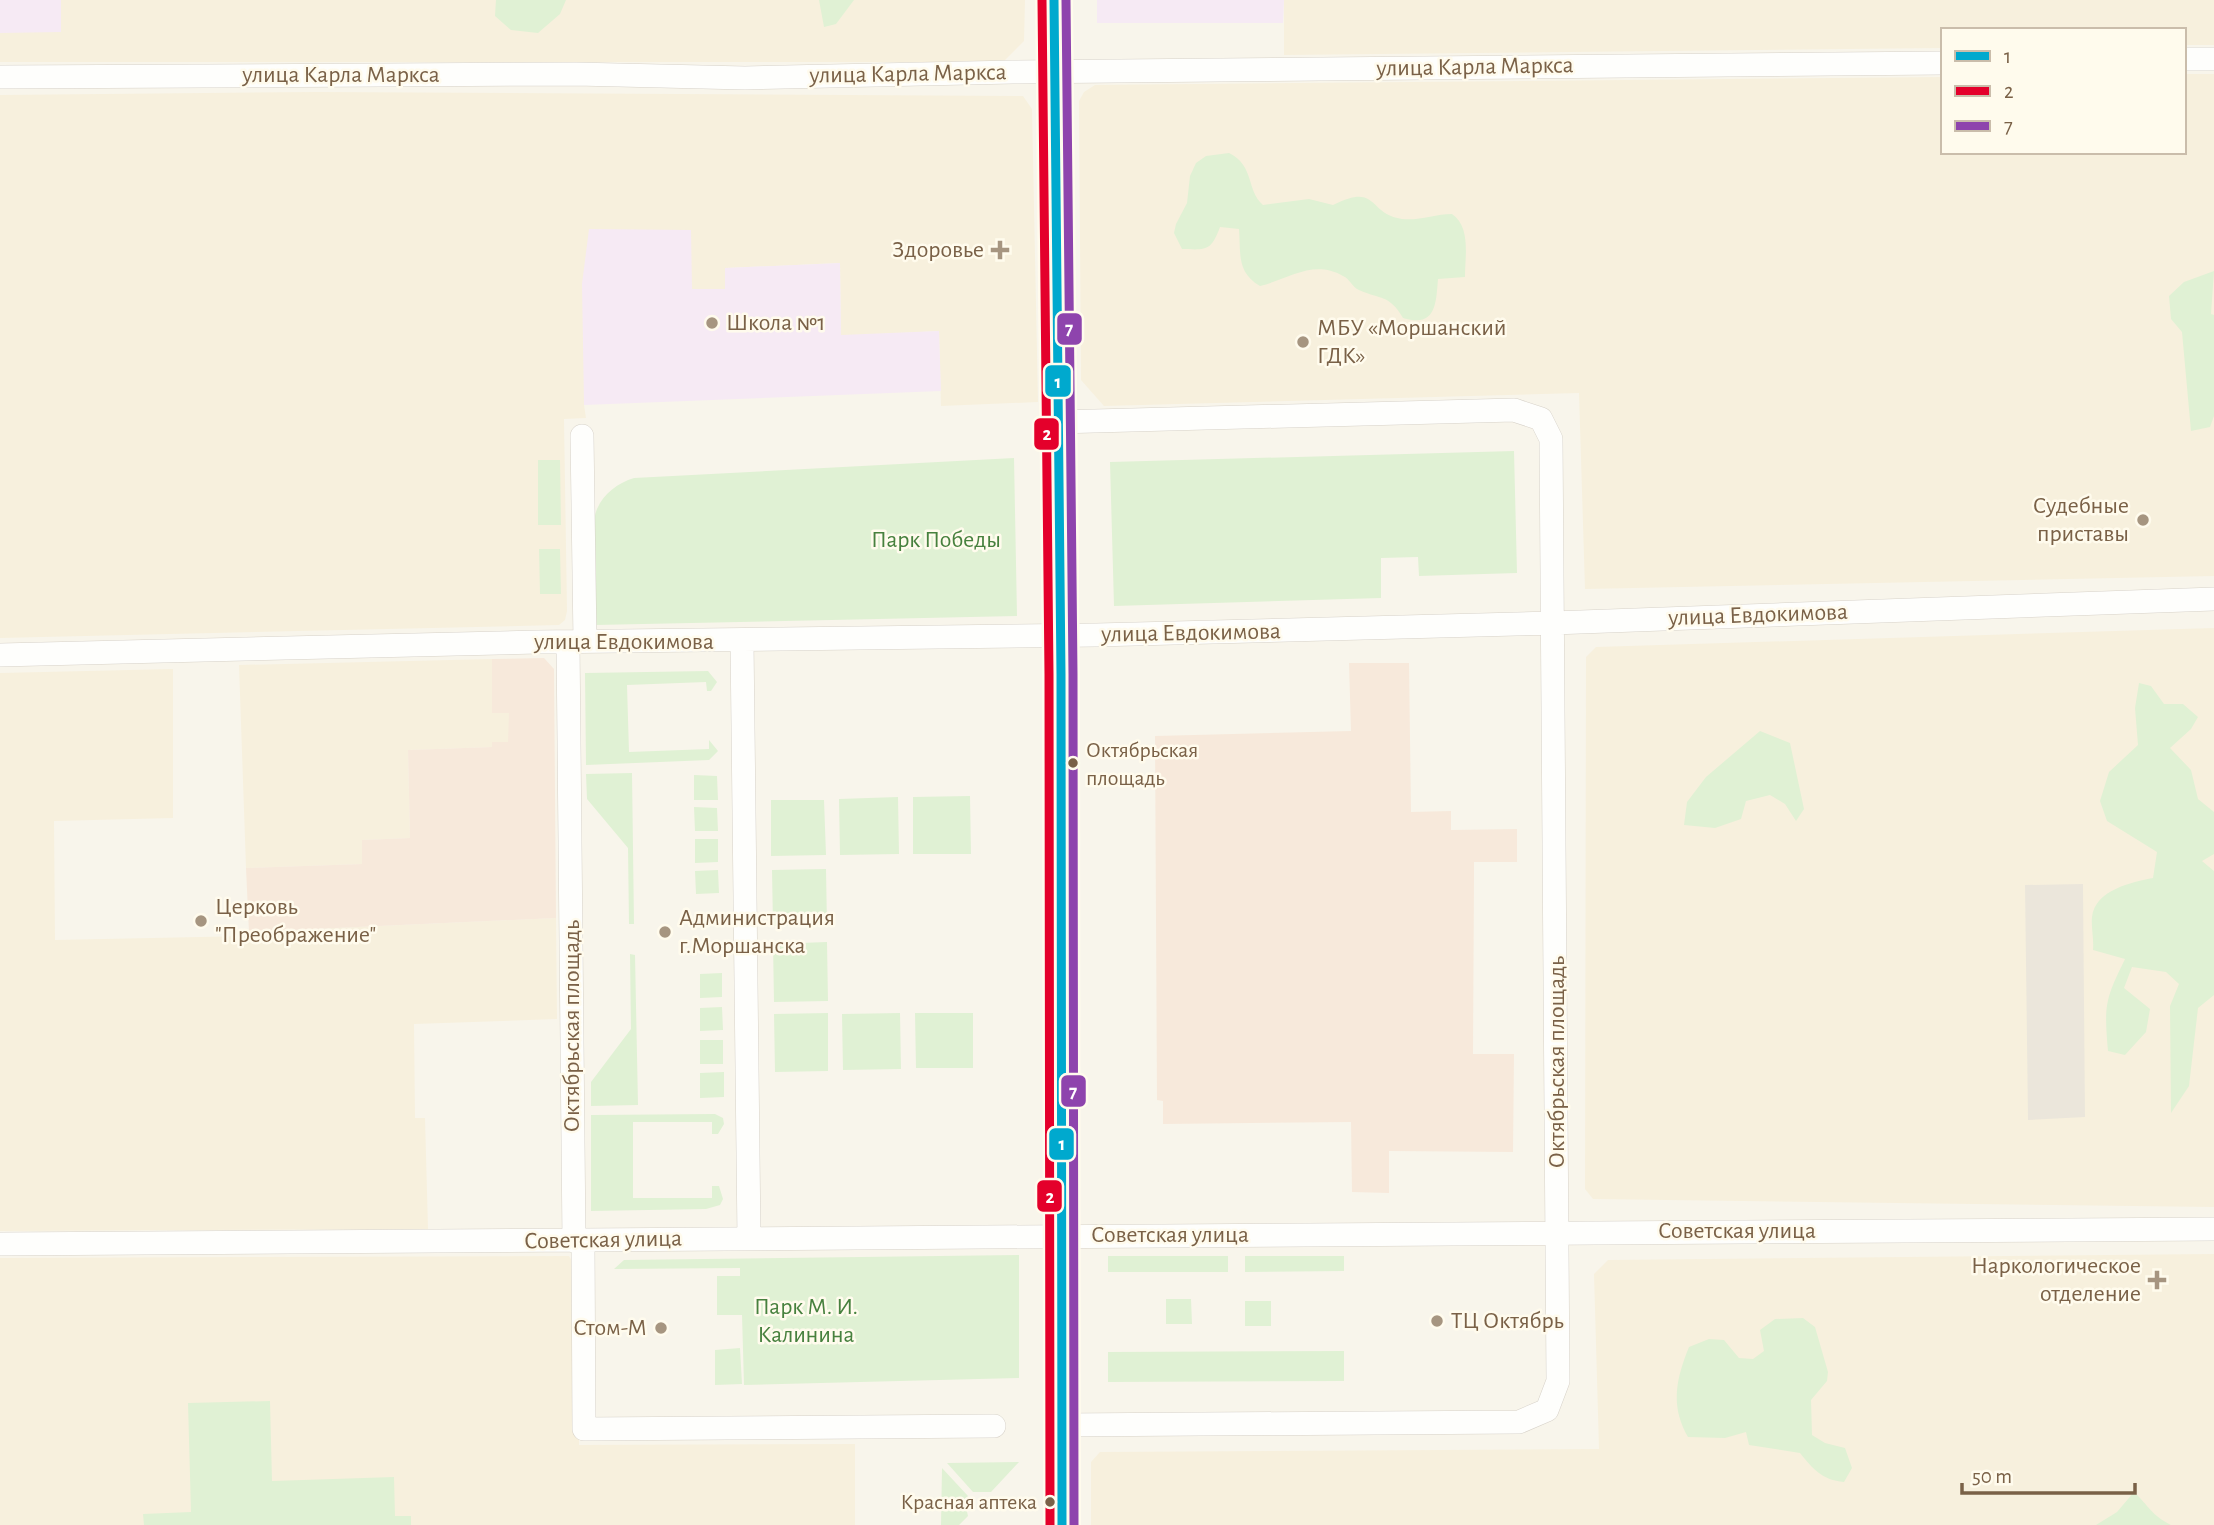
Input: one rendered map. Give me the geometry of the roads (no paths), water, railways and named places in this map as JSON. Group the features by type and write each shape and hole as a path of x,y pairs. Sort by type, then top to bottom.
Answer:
{"street":[{"path":"1054,0 1060,636 1062,1525"},
{"path":"2186,59 2214,59"},
{"name":"улица Карла Маркса","path":"0,77 576,74 745,78 1053,72 1941,63"},
{"name":"Октябрьская площадь","path":"1057,422 1514,410 1541,419 1551,439 1558,1231 1558,1381 1547,1410 1519,1422 1062,1425"},
{"name":"Октябрьская площадь","path":"582,436 576,642 579,1241 584,1429 994,1426"},
{"name":"улица Евдокимова","path":"0,655 576,642 1060,636 1553,623 2214,599"},
{"path":"743,641 749,1238"},
{"name":"Советская улица","path":"0,1244 1558,1231 2214,1229"}],"place":[{"name":"Здоровье","path":"1000,250"},
{"name":"Школа №1","path":"712,323"},
{"name":"МБУ «Моршанский ГДК»","path":"1303,342"},
{"name":"Судебные приставы","path":"2143,520"},
{"name":"Октябрьская площадь","path":"1073,763"},
{"name":"Церковь \"Преображение\"","path":"201,921"},
{"name":"Администрация г.Моршанска","path":"665,932"},
{"name":"Наркологическое отделение","path":"2157,1280"},
{"name":"ТЦ Октябрь","path":"1437,1321"},
{"name":"Стом-М","path":"661,1328"},
{"name":"Красная аптека","path":"1050,1502"}],"park label":[{"name":"Парк Победы","path":"936,540"},
{"name":"Парк М. И. Калинина","path":"806,1321"}]}
